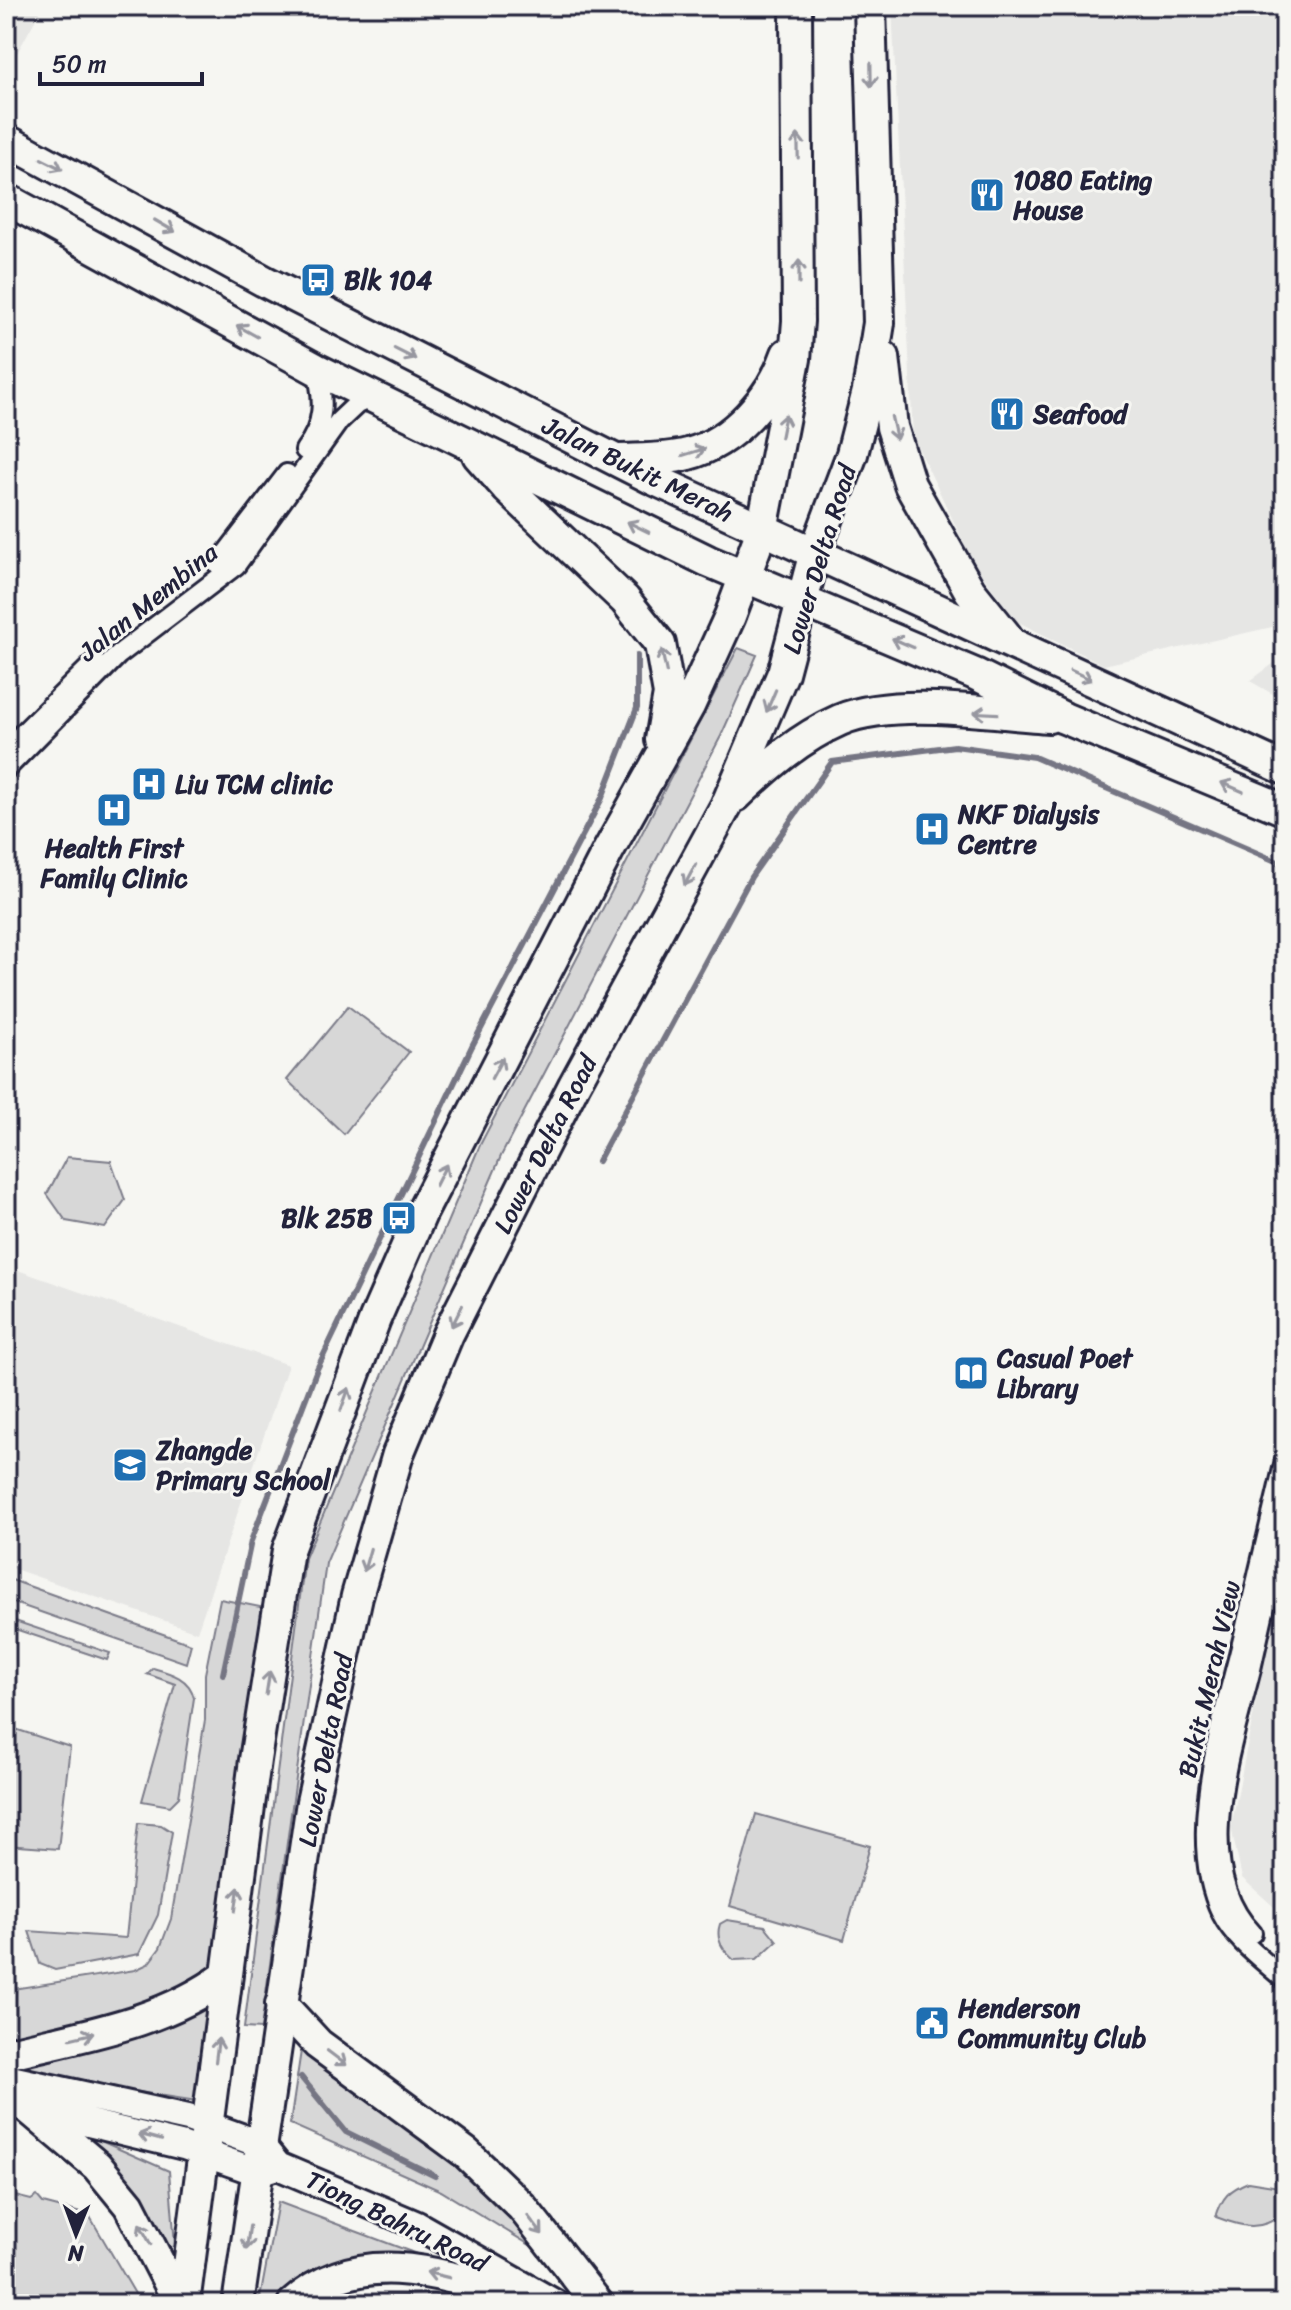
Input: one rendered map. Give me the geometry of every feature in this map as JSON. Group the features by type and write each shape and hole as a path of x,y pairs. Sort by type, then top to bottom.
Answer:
{"main road":[{"path":"182,2304 288,1550 375,1319 421,1214 654,765 689,706 746,577 762,530 795,359 798,321 796,6"},
{"name":"Lower Delta Road","path":"238,2304 265,2160 281,2004 312,1802 357,1596 398,1454 448,1334 574,1085 726,806 783,673 815,552 852,454 868,391 879,323 870,6"},
{"name":"Jalan Bukit Merah","path":"6,140 264,281 617,460 762,530 1285,769"},
{"name":"Jalan Bukit Merah","path":"6,199 316,369 746,577 975,674 1064,718 1285,810"},
{"path":"617,460 687,455 733,431 757,407 783,366 798,321"},
{"path":"879,323 892,427 910,485 970,591 1010,642"},
{"path":"469,443 508,489 625,600 660,644 669,694 654,765"},
{"path":"726,806 778,756 843,719 880,711 925,710 1064,718"},
{"path":"6,2054 138,2023 196,1998 226,1976"},
{"path":"281,2004 318,2044 466,2153 522,2207 598,2304"},
{"name":"Tiong Bahru Road","path":"6,2078 205,2138 265,2160 417,2225 556,2304"},
{"path":"17,2105 97,2166 129,2205 182,2304"},
{"name":"Tiong Bahru Road","path":"17,2105 205,2138"},
{"path":"293,2304 325,2279 356,2271 399,2267 432,2272 540,2304"}],"street":[{"name":"Jalan Membina","path":"6,750 111,646 227,558 313,440 321,421 323,393 316,369"},
{"name":"Jalan Membina","path":"6,769 118,655 236,565 339,421 357,404 375,396"},
{"name":"Bukit Merah View","path":"1285,1460 1211,1771 1207,1830 1209,1866 1222,1915 1229,1927 1285,1980"},
{"name":"Bukit Merah View","path":"1285,1520 1224,1773 1220,1823 1222,1874 1228,1897 1239,1920 1285,1965"}],"shaded area":[{"path":"6,6 43,6 6,73"},
{"path":"892,6 1285,6 1285,624 1104,665 1018,622 975,566 913,437"},
{"path":"738,648 757,655 721,736 501,1156 326,1563 261,2029 244,2028 305,1558 480,1145"},
{"path":"1285,655 1285,701 1250,681"},
{"path":"348,1006 409,1052 344,1134 287,1080"},
{"path":"67,1157 111,1161 125,1200 105,1228 66,1221 47,1194"},
{"name":"Zhangde Primary School","path":"6,1266 288,1365 197,1632 6,1566"},
{"path":"1285,1555 1285,1917 1242,1878 1231,1827"},
{"path":"6,1578 191,1644 186,1663 6,1600"},
{"path":"220,1599 270,1609 203,2102 6,2071 6,1990 135,1970 148,1964 160,1948 171,1919 205,1720 205,1674"},
{"path":"6,1618 110,1653 107,1660 6,1626"},
{"path":"153,1668 184,1681 194,1698 179,1797 170,1806 142,1801 175,1684 147,1674"},
{"path":"6,1726 70,1747 58,1849 6,1845"},
{"path":"756,1814 870,1846 844,1940 730,1906"},
{"path":"138,1823 161,1825 172,1832 158,1915 139,1954 55,1970 40,1964 29,1931 126,1938"},
{"path":"727,1920 765,1926 777,1941 757,1959 734,1960 719,1940 720,1924"},
{"path":"302,2044 456,2162 543,2253 441,2191 290,2124"},
{"path":"69,2127 169,2171 177,2269"},
{"path":"6,2173 11,2195 31,2200 37,2196 43,2203 89,2215 141,2304 6,2304"},
{"path":"1248,2182 1285,2188 1285,2211 1269,2223 1252,2226 1216,2217 1227,2195"},
{"path":"278,2202 502,2286 431,2269 284,2304 259,2304"},
{"path":"433,2294 466,2304 344,2304 362,2297"}],"waterway":[{"path":"223,1674 251,1541 317,1369 472,1046 602,798 637,708 637,656"},
{"path":"598,1161 751,877 832,762 955,746 1034,757 1285,865"},
{"path":"301,2077 346,2132 435,2176"}],"place":[{"name":"1080 Eating House","path":"987,195"},
{"name":"Blk 104","path":"318,280"},
{"name":"Seafood","path":"1007,414"},
{"name":"Liu TCM clinic","path":"149,784"},
{"name":"Health First Family Clinic","path":"114,810"},
{"name":"NKF Dialysis Centre","path":"932,829"},
{"name":"Blk 25B","path":"399,1218"},
{"name":"Casual Poet Library","path":"971,1373"},
{"name":"Zhangde Primary School","path":"130,1465"},
{"name":"Henderson Community Club","path":"932,2023"}]}
